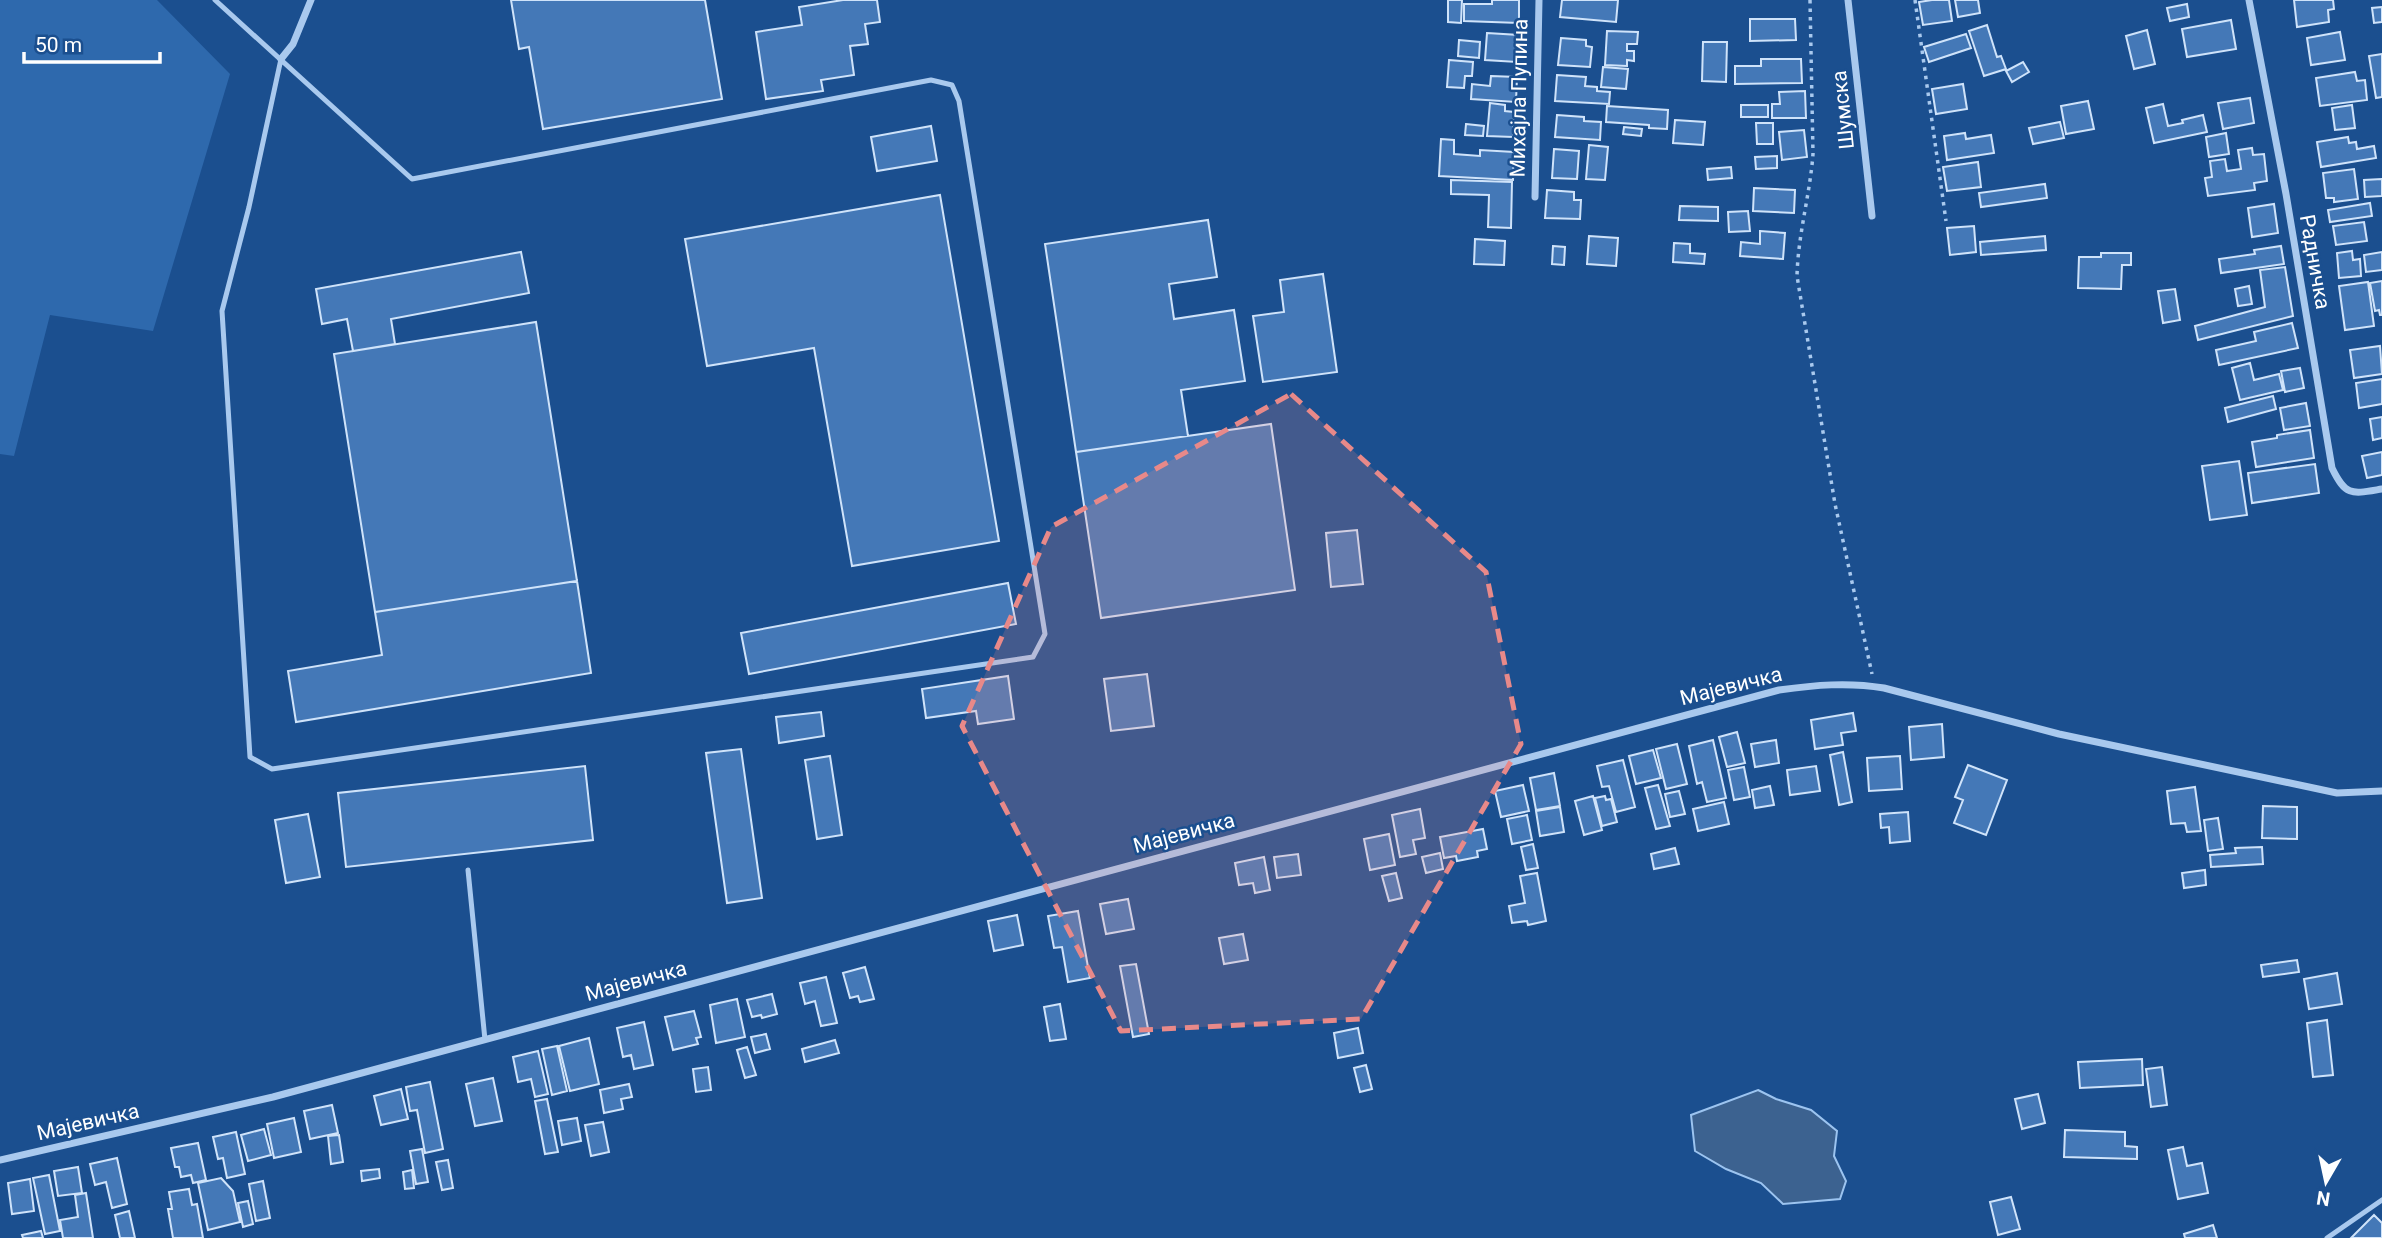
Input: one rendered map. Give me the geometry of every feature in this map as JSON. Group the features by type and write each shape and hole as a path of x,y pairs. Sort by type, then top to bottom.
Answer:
{"street":[{"path":"281,59 293,44 311,0"},
{"name":"Михајла Пупина","path":"1535,197 1539,0"},
{"name":"Шумска","path":"1848,0 1872,216"},
{"name":"Радничка","path":"2249,0 2286,194 2332,468 2344,489 2354,494 2382,489"},
{"name":"Мајевичка","path":"0,1160 274,1097 1779,690 1834,684 1875,687 2059,734 2328,791 2382,791"}],"lane":[{"path":"215,0 281,59 412,179 932,80 952,85 959,101 1045,635 1033,657 272,769 250,757 222,311 249,207 281,59"},
{"path":"468,870 485,1040"},
{"path":"2327,1238 2382,1200"}],"path":[{"path":"1810,0 1813,154 1798,248 1797,276 1835,504 1875,687"},
{"path":"1915,0 1946,221"}],"highlighted area":[{"path":"1291,394 1486,572 1521,744 1361,1019 1121,1031 962,726 1051,527"}],"shaded area":[{"path":"0,0 157,0 230,74 153,331 50,315 14,456 0,454"},
{"path":"1758,1090 1811,1110 1837,1131 1834,1156 1846,1181 1840,1199 1783,1204 1761,1183 1726,1169 1695,1151 1691,1115"}],"building":[{"path":"511,0 705,0 722,99 543,129 529,47 519,49"},
{"path":"843,0 877,0 880,22 865,24 868,44 850,46 854,75 821,80 823,91 766,99 756,32 802,25 799,7"},
{"path":"1448,0 1462,0 1461,23 1448,22"},
{"path":"1492,0 1519,0 1519,23 1464,21 1464,4 1492,4"},
{"path":"1562,0 1618,0 1616,22 1560,17"},
{"path":"1949,0 1952,21 1923,25 1919,2"},
{"path":"1955,0 1978,0 1980,13 1958,17"},
{"path":"2294,0 2333,0 2334,9 2328,10 2329,22 2297,27"},
{"path":"2187,4 2189,17 2170,21 2167,8"},
{"path":"2382,7 2382,22 2374,23 2372,8"},
{"path":"1750,19 1795,19 1796,40 1750,41"},
{"path":"2231,20 2236,49 2187,57 2182,29"},
{"path":"1987,25 1997,57 2001,56 2006,69 1984,76 1969,31"},
{"path":"2147,30 2155,64 2134,69 2126,36"},
{"path":"1607,31 1638,32 1637,44 1627,44 1627,51 1634,51 1634,61 1627,60 1627,66 1605,65"},
{"path":"2340,32 2345,60 2311,65 2307,38"},
{"path":"1487,33 1519,35 1517,62 1485,60"},
{"path":"1966,34 1971,48 1929,62 1924,47"},
{"path":"1561,38 1586,40 1586,46 1592,47 1590,67 1558,65"},
{"path":"1459,40 1480,42 1479,58 1458,56"},
{"path":"1703,42 1727,42 1726,82 1702,81"},
{"path":"2382,54 2382,97 2376,98 2369,56"},
{"path":"1761,59 1801,59 1802,83 1735,84 1735,66 1761,66"},
{"path":"1449,60 1473,62 1472,76 1465,76 1464,88 1447,87"},
{"path":"2023,62 2029,72 2012,82 2006,71"},
{"path":"1603,67 1628,69 1626,89 1601,87"},
{"path":"2355,72 2357,81 2365,80 2367,100 2320,106 2316,78"},
{"path":"1557,75 1586,77 1585,86 1610,92 1609,104 1555,101"},
{"path":"1491,76 1517,77 1516,102 1471,99 1472,84 1490,86"},
{"path":"1963,84 1967,109 1936,114 1932,89"},
{"path":"1805,91 1806,118 1772,118 1772,104 1780,104 1779,92"},
{"path":"2250,98 2254,123 2223,129 2218,103"},
{"path":"2088,101 2094,129 2066,134 2061,106"},
{"path":"1490,103 1505,105 1505,111 1514,112 1513,137 1487,136"},
{"path":"2163,104 2168,126 2203,115 2207,132 2154,143 2146,108"},
{"path":"1741,105 1768,105 1768,117 1741,117"},
{"path":"2352,105 2355,128 2335,130 2332,108"},
{"path":"1607,106 1668,110 1667,129 1606,122"},
{"path":"1557,115 1584,117 1584,121 1601,122 1600,140 1555,137"},
{"path":"1675,120 1705,122 1703,145 1673,143"},
{"path":"2060,122 2064,138 2033,144 2029,128"},
{"path":"1756,123 1773,123 1773,144 1757,144"},
{"path":"1466,124 1484,126 1483,136 1465,135"},
{"path":"931,126 937,161 877,171 871,137"},
{"path":"1624,127 1642,129 1641,136 1623,134"},
{"path":"1804,130 1807,157 1782,160 1779,132"},
{"path":"1965,133 1966,139 1991,135 1994,153 1947,160 1944,136"},
{"path":"2226,133 2229,154 2209,157 2206,137"},
{"path":"2348,137 2349,143 2356,142 2357,149 2374,146 2376,158 2321,167 2317,142"},
{"path":"1441,139 1454,140 1454,154 1480,156 1480,150 1514,152 1513,180 1439,176"},
{"path":"1589,145 1608,147 1605,180 1586,179"},
{"path":"2252,148 2253,155 2264,154 2267,181 2254,183 2255,190 2208,196 2205,178 2212,177 2210,161 2225,159 2227,171 2241,169 2238,150"},
{"path":"1554,149 1579,151 1577,179 1552,178"},
{"path":"1777,156 1777,168 1756,169 1755,157"},
{"path":"1978,162 1981,187 1947,191 1943,167"},
{"path":"1731,167 1732,178 1708,180 1707,169"},
{"path":"2354,169 2358,199 2334,202 2334,198 2326,198 2323,173"},
{"path":"2382,179 2382,196 2365,197 2364,180"},
{"path":"1451,180 1512,182 1511,228 1488,227 1489,195 1451,194"},
{"path":"2045,184 2047,198 1981,207 1979,193"},
{"path":"1754,188 1795,190 1794,213 1753,211"},
{"path":"1547,190 1574,192 1574,200 1581,200 1580,219 1545,218"},
{"path":"940,195 999,541 852,566 814,348 707,366 685,239"},
{"path":"2370,203 2372,216 2330,222 2328,210"},
{"path":"2274,204 2278,233 2252,237 2248,208"},
{"path":"1680,206 1718,207 1718,221 1679,220"},
{"path":"1748,211 1750,231 1729,232 1728,212"},
{"path":"1208,220 1217,277 1169,284 1174,319 1234,310 1245,381 1181,390 1188,436 1076,452 1045,244"},
{"path":"2364,222 2367,241 2336,245 2333,226"},
{"path":"1974,226 1976,252 1950,255 1947,228"},
{"path":"1760,231 1785,233 1783,259 1740,256 1741,242 1760,244"},
{"path":"1589,236 1618,238 1616,266 1587,264"},
{"path":"2045,236 2046,250 1981,255 1980,242"},
{"path":"1475,239 1505,241 1504,265 1474,264"},
{"path":"1674,243 1690,244 1690,253 1705,254 1704,264 1673,262"},
{"path":"1553,246 1565,247 1564,265 1552,264"},
{"path":"2281,246 2284,264 2221,273 2219,259 2255,254 2254,250"},
{"path":"2352,251 2353,260 2360,259 2361,276 2339,278 2337,253"},
{"path":"521,252 529,293 391,319 395,344 353,351 347,319 322,324 316,289"},
{"path":"2382,252 2382,270 2366,272 2364,255"},
{"path":"2101,253 2131,253 2131,265 2122,265 2121,289 2078,288 2079,257 2101,257"},
{"path":"2285,267 2293,316 2198,340 2195,326 2265,307 2260,270"},
{"path":"1323,274 1337,372 1263,382 1253,316 1284,312 1280,280"},
{"path":"2382,281 2380,315 2379,310 2375,311 2370,283"},
{"path":"2368,282 2374,326 2345,330 2339,286"},
{"path":"2249,286 2252,304 2238,306 2235,289"},
{"path":"2175,289 2180,320 2163,323 2158,291"},
{"path":"536,322 577,581 375,612 334,354"},
{"path":"2292,323 2298,348 2219,365 2216,350 2256,341 2254,332"},
{"path":"2380,346 2382,374 2354,378 2350,350"},
{"path":"2250,363 2254,380 2279,374 2283,390 2240,400 2232,368"},
{"path":"2300,368 2304,388 2285,392 2281,371"},
{"path":"2382,379 2382,404 2359,408 2356,383"},
{"path":"2273,396 2276,409 2228,422 2225,408"},
{"path":"2306,403 2310,426 2284,430 2280,408"},
{"path":"2382,417 2382,438 2373,440 2370,419"},
{"path":"1271,424 1295,590 1101,618 1076,452"},
{"path":"2310,430 2314,458 2256,467 2252,442"},
{"path":"2382,452 2382,475 2367,478 2362,456"},
{"path":"2239,461 2247,515 2210,520 2202,466"},
{"path":"2315,464 2319,493 2252,503 2248,473"},
{"path":"1357,530 1363,584 1331,587 1326,533"},
{"path":"577,581 591,673 296,722 288,671 382,655 375,612"},
{"path":"1008,583 1016,624 749,674 741,633"},
{"path":"1147,674 1154,726 1111,731 1104,679"},
{"path":"1008,676 1014,719 978,724 976,711 926,718 922,689"},
{"path":"821,712 824,736 779,743 776,717"},
{"path":"1853,713 1856,731 1841,733 1843,745 1815,749 1811,720"},
{"path":"1942,724 1944,757 1911,760 1909,727"},
{"path":"1737,732 1745,763 1727,767 1719,737"},
{"path":"1713,740 1726,798 1707,802 1702,782 1697,784 1689,746"},
{"path":"1776,740 1779,763 1755,767 1751,744"},
{"path":"1677,744 1687,784 1666,789 1656,749"},
{"path":"741,749 762,898 727,903 706,753"},
{"path":"1653,750 1661,778 1636,784 1629,756"},
{"path":"1843,752 1852,802 1839,805 1830,755"},
{"path":"830,756 842,835 817,839 805,760"},
{"path":"1900,756 1902,789 1869,791 1867,758"},
{"path":"1623,760 1635,807 1616,812 1609,786 1602,787 1597,766"},
{"path":"1968,765 2007,780 1986,835 1954,823 1963,800 1955,797"},
{"path":"585,766 593,840 346,867 338,793"},
{"path":"1816,766 1820,791 1790,795 1787,770"},
{"path":"1744,767 1750,797 1734,800 1728,770"},
{"path":"1554,773 1560,806 1536,810 1530,778"},
{"path":"1523,785 1529,811 1501,817 1495,791"},
{"path":"1658,785 1670,826 1656,829 1645,788"},
{"path":"1770,786 1774,805 1755,808 1752,790"},
{"path":"2195,787 2201,831 2187,832 2185,823 2171,824 2167,791"},
{"path":"1679,791 1685,814 1670,817 1665,794"},
{"path":"1593,796 1602,830 1584,835 1575,801"},
{"path":"1605,796 1606,800 1611,799 1617,822 1602,826 1595,798"},
{"path":"1724,802 1729,824 1698,831 1693,809"},
{"path":"2263,806 2297,807 2297,839 2262,838"},
{"path":"1560,807 1564,832 1540,836 1536,811"},
{"path":"1420,809 1425,838 1413,840 1416,854 1400,857 1392,815"},
{"path":"1908,812 1910,841 1890,843 1889,827 1881,828 1880,814"},
{"path":"308,814 320,877 286,883 275,820"},
{"path":"1527,815 1532,840 1512,844 1507,819"},
{"path":"2218,818 2223,849 2208,851 2204,820"},
{"path":"1483,829 1487,849 1477,851 1478,857 1457,861 1456,856 1444,858 1440,837"},
{"path":"1389,834 1395,865 1370,870 1364,839"},
{"path":"1533,844 1538,868 1526,870 1521,847"},
{"path":"2262,847 2263,864 2211,867 2210,855 2236,853 2235,848"},
{"path":"1675,848 1679,864 1654,869 1651,854"},
{"path":"1440,853 1443,869 1426,873 1422,857"},
{"path":"1298,854 1301,875 1277,878 1274,857"},
{"path":"1264,857 1270,890 1255,893 1253,883 1239,885 1235,863"},
{"path":"2205,870 2206,885 2184,888 2182,873"},
{"path":"1396,873 1402,898 1389,901 1382,876"},
{"path":"1537,873 1546,921 1528,925 1527,921 1512,923 1509,906 1525,903 1520,876"},
{"path":"1128,899 1134,929 1106,934 1100,904"},
{"path":"1078,911 1090,978 1068,982 1062,947 1054,948 1048,916"},
{"path":"1017,915 1023,945 994,951 988,921"},
{"path":"1243,934 1248,960 1224,964 1219,938"},
{"path":"2297,960 2299,972 2263,977 2261,965"},
{"path":"1136,964 1149,1034 1133,1037 1120,966"},
{"path":"865,967 874,999 860,1002 858,996 850,998 843,973"},
{"path":"2337,973 2342,1004 2309,1009 2304,979"},
{"path":"826,977 837,1023 821,1026 815,1001 805,1004 800,983"},
{"path":"772,994 777,1014 762,1018 761,1015 752,1017 747,1000"},
{"path":"737,999 745,1037 716,1043 710,1005"},
{"path":"1060,1004 1066,1039 1050,1041 1044,1007"},
{"path":"694,1011 701,1037 696,1038 698,1044 673,1050 665,1017"},
{"path":"2327,1020 2333,1075 2313,1077 2307,1023"},
{"path":"644,1022 653,1065 634,1069 631,1055 623,1057 617,1028"},
{"path":"1358,1028 1363,1053 1338,1058 1334,1033"},
{"path":"766,1034 770,1049 755,1053 751,1037"},
{"path":"589,1038 599,1084 570,1091 559,1046"},
{"path":"835,1040 839,1053 805,1062 802,1049"},
{"path":"557,1046 567,1091 552,1095 542,1049"},
{"path":"747,1047 756,1075 745,1078 737,1050"},
{"path":"538,1051 548,1094 535,1097 531,1079 518,1082 513,1057"},
{"path":"2142,1059 2143,1085 2080,1088 2078,1062"},
{"path":"1366,1065 1372,1089 1360,1092 1354,1068"},
{"path":"708,1067 711,1090 696,1092 693,1069"},
{"path":"2162,1067 2167,1105 2151,1107 2146,1069"},
{"path":"493,1078 502,1121 475,1126 466,1084"},
{"path":"430,1082 443,1149 425,1153 417,1110 410,1111 406,1087"},
{"path":"629,1084 632,1097 621,1099 623,1109 604,1113 600,1090"},
{"path":"401,1089 408,1119 381,1125 374,1096"},
{"path":"2038,1094 2045,1123 2022,1129 2015,1099"},
{"path":"547,1099 558,1152 545,1154 535,1101"},
{"path":"332,1105 338,1133 310,1139 304,1111"},
{"path":"294,1118 301,1152 274,1158 267,1124"},
{"path":"577,1118 581,1141 562,1145 558,1121"},
{"path":"603,1122 609,1152 591,1156 585,1125"},
{"path":"264,1129 271,1155 248,1161 241,1135"},
{"path":"2065,1130 2125,1132 2125,1146 2137,1147 2137,1159 2064,1157"},
{"path":"236,1132 245,1174 227,1178 223,1158 218,1159 213,1137"},
{"path":"339,1135 343,1162 331,1164 328,1136"},
{"path":"198,1143 206,1180 193,1183 191,1175 181,1177 179,1167 175,1167 171,1148"},
{"path":"2183,1147 2187,1166 2202,1163 2208,1193 2178,1199 2168,1150"},
{"path":"422,1149 428,1182 416,1184 410,1151"},
{"path":"117,1158 127,1204 112,1208 106,1182 95,1185 90,1164"},
{"path":"448,1160 453,1188 442,1190 436,1162"},
{"path":"78,1167 82,1193 58,1196 54,1171"},
{"path":"379,1169 380,1178 362,1181 361,1171"},
{"path":"412,1170 414,1188 405,1189 403,1172"},
{"path":"49,1175 60,1231 45,1234 33,1178"},
{"path":"221,1178 233,1191 240,1222 208,1230 198,1183"},
{"path":"30,1179 34,1211 12,1214 8,1183"},
{"path":"263,1181 270,1218 256,1221 249,1184"},
{"path":"189,1189 192,1205 197,1204 203,1238 173,1238 168,1209 172,1209 169,1192"},
{"path":"86,1193 93,1238 63,1238 60,1220 78,1217 75,1195"},
{"path":"2011,1197 2020,1229 1998,1235 1990,1202"},
{"path":"248,1201 253,1224 243,1227 238,1203"},
{"path":"129,1211 135,1238 120,1238 115,1215"},
{"path":"2374,1215 2382,1223 2382,1238 2351,1238"},
{"path":"2213,1225 2217,1238 2185,1238 2184,1234"},
{"path":"41,1231 43,1238 23,1238 22,1235"}]}
